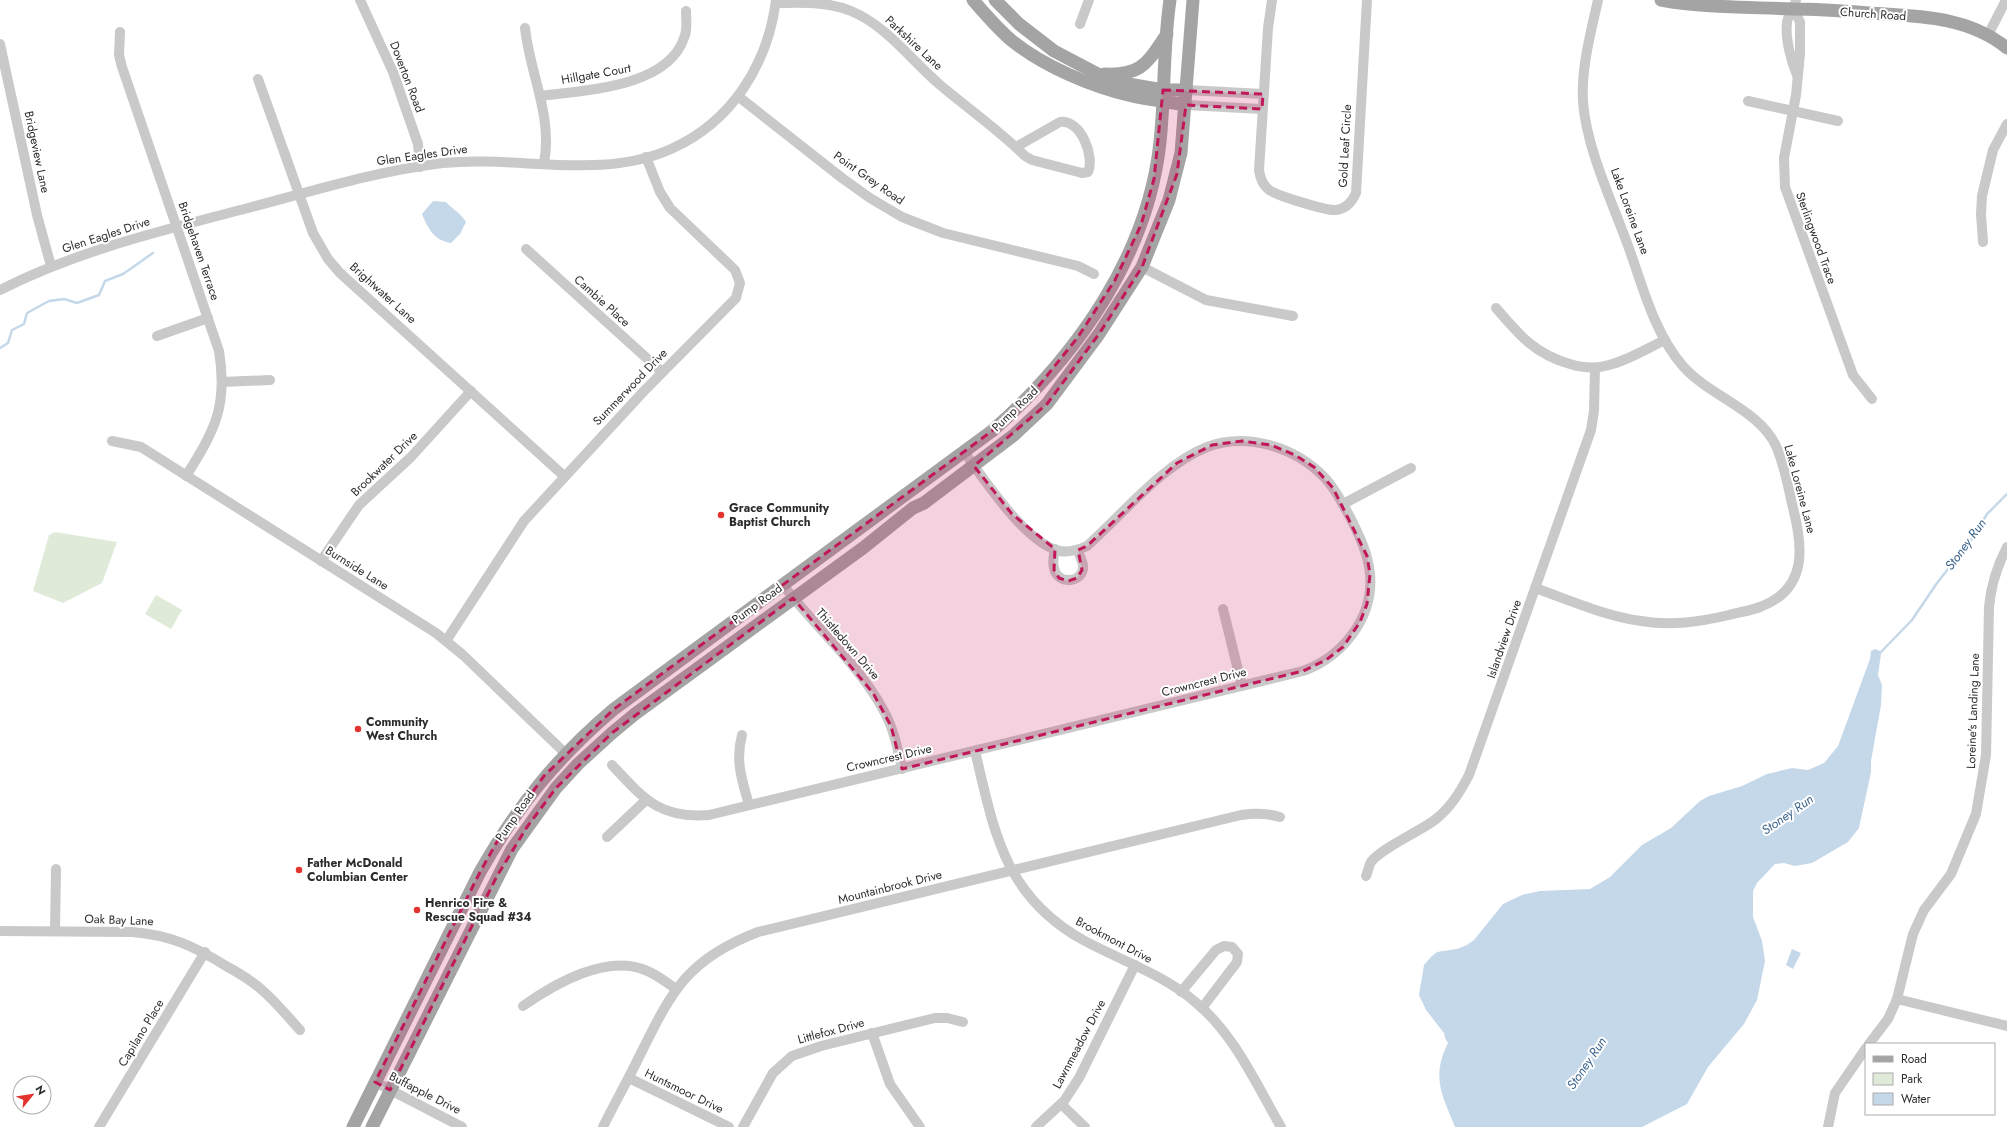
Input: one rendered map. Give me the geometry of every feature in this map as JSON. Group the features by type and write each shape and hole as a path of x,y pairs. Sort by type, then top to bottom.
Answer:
{"main road":[{"path":"973,0 1011,40 1040,59 1098,86 1132,96 1163,95 1187,90"},
{"path":"995,0 1019,24 1048,47 1068,59 1100,74 1111,81 1163,95 1186,105"},
{"name":"Pump Road","path":"353,1127 480,872 498,840 524,801 565,753 614,709 992,431 1039,386 1078,337 1101,304 1115,280 1135,240 1148,202 1160,142 1170,0"},
{"name":"Pump Road","path":"372,1127 497,876 527,827 556,788 578,764 612,733 913,508 924,503 1014,435 1047,404 1099,334 1142,267 1159,228 1177,174 1181,153 1186,105 1194,0"},
{"name":"Church Road","path":"1661,0 1729,7 1795,4 1950,21 1972,27 1988,34 2007,48"},
{"path":"1100,74 1124,74 1140,68 1152,55 1167,34"}],"street":[{"name":"Doverton Road","path":"360,0 393,72 418,144 420,167"},
{"path":"1080,24 1089,0"},
{"name":"Gold Leaf Circle","path":"1272,0 1268,28 1259,170 1264,185 1275,194 1336,210 1348,205 1356,193 1367,0"},
{"name":"Lake Loreine Lane","path":"1535,588 1602,611 1638,621 1670,624 1695,623 1762,607 1781,594 1796,574 1801,556 1801,542 1783,468 1772,438 1754,419 1696,379 1683,366 1665,340 1621,226 1588,129 1583,101 1584,73 1598,0"},
{"path":"1988,34 2006,0"},
{"name":"Glen Eagles Drive","path":"0,290 51,266 123,241 365,177 420,167 475,161 606,165 646,157 670,149 690,139 711,124 738,97 761,60 770,33 776,1"},
{"name":"Parkshire Lane","path":"776,1 826,4 850,10 869,19 885,31 937,83 1032,160 1082,173 1088,172 1090,169 1091,164 1082,134 1076,126 1066,121 1060,122 1016,147"},
{"name":"Sterlingwood Trace","path":"1795,4 1786,22 1791,60 1797,75 1796,96 1784,158 1785,187 1853,375 1872,399"},
{"name":"Hillgate Court","path":"540,96 620,85 635,81 654,71 672,57 682,45 687,28 686,11"},
{"path":"526,28 528,48 540,96 547,142 544,163"},
{"name":"Bridgehaven Terrace","path":"120,32 119,55 122,67 219,351 222,395 217,419 208,441 186,476"},
{"name":"Bridgeview Lane","path":"0,44 37,215 51,266"},
{"name":"Brightwater Lane","path":"258,79 313,233 328,259 340,272 564,476"},
{"path":"1187,90 1263,94"},
{"name":"Point Grey Road","path":"738,97 848,182 875,201 902,217 943,233 1078,266 1094,274"},
{"path":"1748,101 1838,121"},
{"path":"1186,105 1262,109"},
{"path":"1983,242 1981,214 1982,196 1993,150 2007,124"},
{"name":"Summerwood Drive","path":"446,641 518,528 564,476 662,372 736,298 740,282 732,265 675,213 664,200 646,157"},
{"name":"Cambie Place","path":"526,249 662,372"},
{"path":"1142,267 1206,300 1293,316"},
{"path":"1496,308 1526,342 1546,356 1575,366 1595,368 1610,365 1632,357 1665,340"},
{"path":"158,336 208,318"},
{"name":"Islandview Drive","path":"1366,876 1372,861 1382,852 1435,820 1446,810 1462,789 1474,764 1591,430 1594,410 1595,368"},
{"path":"222,382 270,380"},
{"name":"Brookwater Drive","path":"321,561 359,505 411,457 471,392"},
{"name":"Burnside Lane","path":"112,441 141,447 446,641 565,753"},
{"name":"Crowncrest Drive","path":"612,764 646,800 661,808 687,815 709,814 1303,671 1326,660 1343,647 1360,622 1367,604 1370,574 1364,546 1343,504 1324,478 1314,468 1295,455 1271,445 1252,442 1221,444 1206,448 1176,463 1087,546 1078,550"},
{"path":"964,452 991,490 1012,514 1039,539 1054,549 1060,551 1078,550 1083,566 1077,578 1068,581 1059,578 1054,570 1054,549"},
{"path":"1343,504 1411,468"},
{"name":"Loreine's Landing Lane","path":"1870,1043 1888,1019 1898,999 1913,934 1924,910 1951,874 1976,814 1986,755 1991,589 1995,572 2007,546"},
{"name":"Thistledown Drive","path":"783,585 863,678 873,693 891,726 902,768"},
{"path":"1223,609 1242,686"},
{"path":"742,735 738,750 738,760 749,805"},
{"name":"Brookmont Drive","path":"975,751 996,836 1011,871 1037,905 1054,921 1083,940 1160,978 1202,1008 1222,1030 1234,1047 1281,1127"},
{"path":"607,836 646,800"},
{"name":"Mountainbrook Drive","path":"603,1127 665,1006 676,989 702,962 717,951 758,932 1241,816 1258,813 1280,817"},
{"path":"55,931 56,869"},
{"name":"Oak Bay Lane","path":"0,931 151,933 175,939 205,952 261,989 300,1030"},
{"path":"1181,992 1216,950 1224,946 1232,947 1238,954 1238,962 1202,1008"},
{"name":"Capilano Place","path":"99,1127 205,952"},
{"name":"Lawnmeadow Drive","path":"1036,1127 1061,1104 1078,1078 1135,965"},
{"path":"523,1006 566,979 601,969 619,966 644,969 676,989"},
{"path":"1898,999 2007,1026"},
{"name":"Littlefox Drive","path":"743,1127 772,1073 781,1064 801,1051 935,1018 947,1018 963,1022"},
{"path":"872,1033 890,1084 920,1127"},
{"path":"1828,1127 1835,1093 1865,1049"},
{"name":"Huntsmoor Drive","path":"628,1078 729,1127"},
{"name":"Buffapple Drive","path":"375,1082 462,1127"},
{"path":"1061,1104 1085,1127"}],"highlighted area":[{"path":"1163,90 1263,94 1262,109 1186,105 1177,174 1142,267 1099,334 1047,404 974,466 1012,514 1055,549 1054,570 1059,578 1068,581 1077,578 1082,570 1078,550 1087,546 1177,463 1212,445 1242,441 1271,445 1295,455 1314,467 1333,488 1367,556 1370,574 1367,604 1360,622 1343,647 1326,660 1303,671 902,769 891,726 873,693 793,598 612,733 556,788 527,827 497,876 390,1090 375,1082 480,872 498,840 544,776 614,709 992,431 1029,398 1078,337 1115,280 1141,225 1154,179"}],"green space":[{"path":"55,532 117,542 102,583 63,603 33,591 49,535"},
{"path":"156,595 182,610 171,629 145,614"}],"water":[{"path":"433,201 446,202 466,222 460,234 451,243 445,242 436,237 424,219 422,214"},
{"path":"1875,649 1880,651 1881,654 1878,675 1882,685 1881,705 1871,761 1871,772 1859,828 1848,842 1812,863 1795,866 1784,863 1775,864 1757,883 1753,891 1753,917 1762,941 1765,961 1757,1000 1744,1024 1708,1067 1687,1104 1642,1127 1455,1127 1440,1086 1439,1076 1443,1055 1448,1043 1444,1033 1426,1010 1419,995 1424,965 1431,957 1437,952 1457,949 1467,945 1474,940 1503,904 1522,895 1540,891 1590,889 1610,877 1642,845 1671,828 1700,801 1709,796 1742,786 1767,774 1792,768 1808,770 1824,763 1838,746 1870,659 1871,651"},
{"path":"1792,949 1801,953 1793,969 1786,965"}],"waterway":[{"path":"0,348 8,343 12,330 24,324 27,313 49,301 64,299 77,303 99,295 105,281 123,274 153,253"},
{"name":"Stoney Run","path":"1879,654 1912,620 1937,583 1974,536 1987,514 2007,494"}],"place":[{"name":"Grace Community Baptist Church","path":"721,515"},
{"name":"Community West Church","path":"358,729"},
{"name":"Father McDonald Columbian Center","path":"299,870"},
{"name":"Henrico Fire & Rescue Squad #34","path":"417,910"}]}
